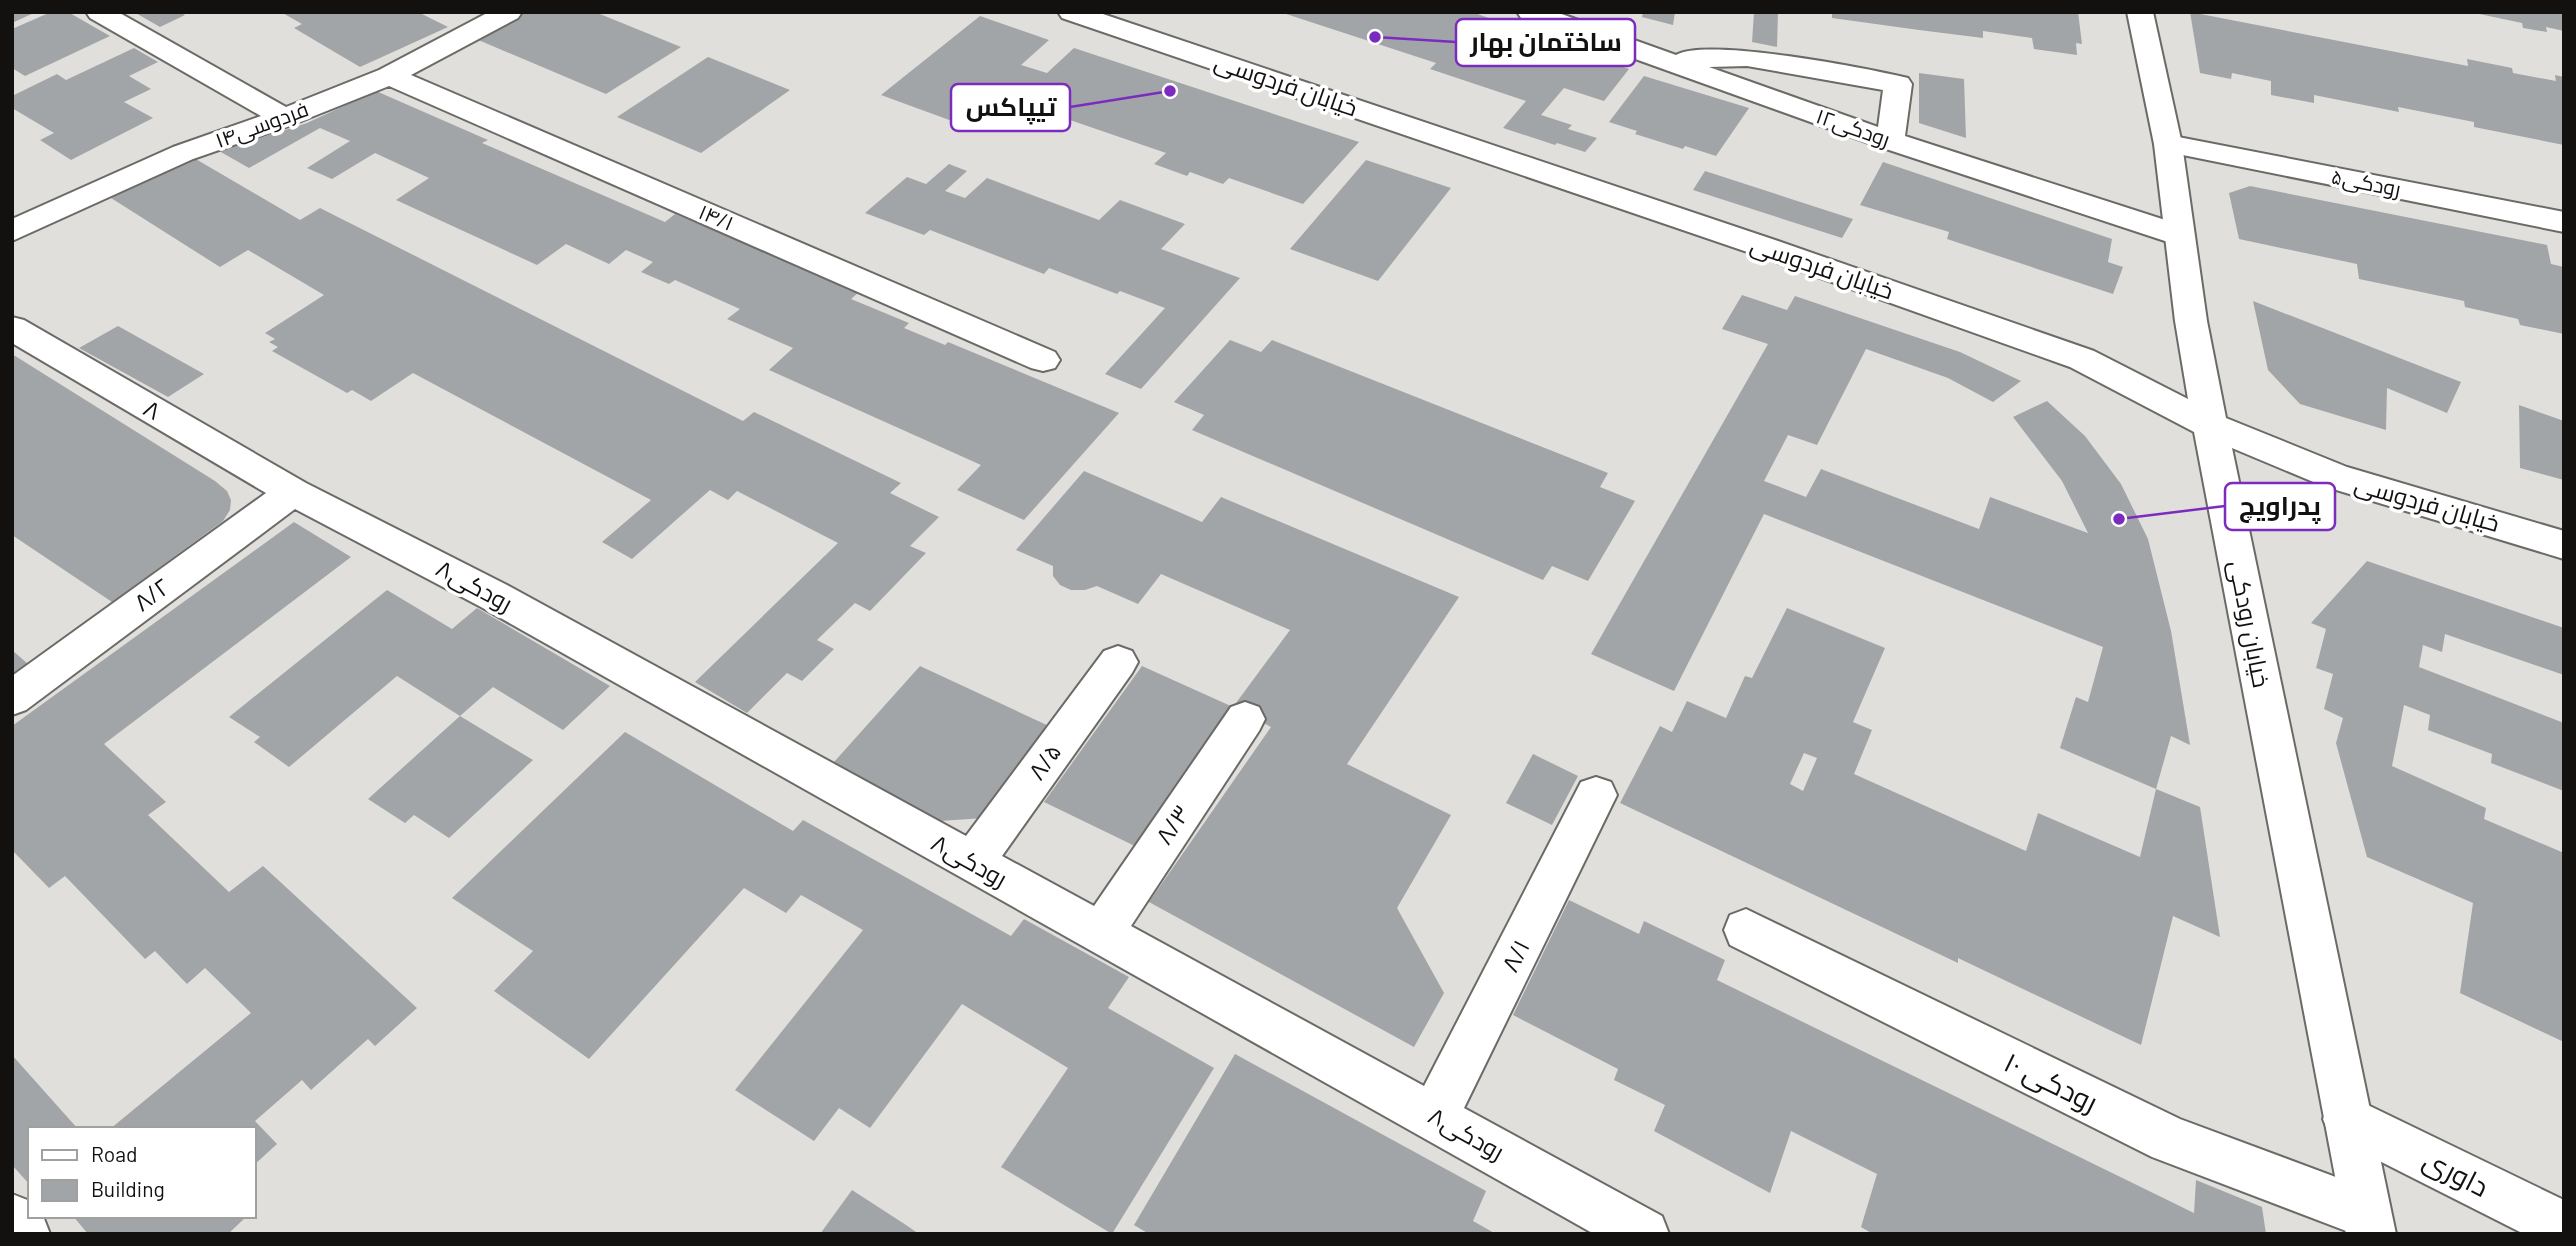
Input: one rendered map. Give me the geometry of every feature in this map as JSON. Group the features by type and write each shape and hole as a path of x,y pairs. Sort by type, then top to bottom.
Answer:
{"street":[{"path":"99,12 284,118"},
{"name":"فردوسی۱۴","path":"12,231 183,153 284,118 389,76 509,12"},
{"name":"خیابان فردوسی","path":"1071,12 1767,248 2082,359 2210,425 2336,477 2564,545"},
{"name":"رودکی۱۲","path":"1530,12 1890,141 2179,235"},
{"name":"خیابان رودکی","path":"2140,12 2168,144 2191,321 2210,425 2368,1223"},
{"path":"1662,59 1747,58 1898,84 1890,141"},
{"name":"۱۴/۱","path":"389,76 1043,360"},
{"name":"رودکی۵","path":"2168,144 2564,222"},
{"name":"۸","path":"12,328 293,492"},
{"name":"۸/۲","path":"12,698 293,492"},
{"name":"رودکی۸","path":"293,492 494,596 1644,1234"},
{"name":"۸/۵","path":"972,863 1118,662"},
{"name":"۸/۳","path":"1102,931 1245,719"},
{"name":"۸/۱","path":"1435,1116 1596,795"},
{"name":"رودکی ۱۰","path":"1745,930 2168,1140 2368,1223"},
{"name":"داوری","path":"2347,1119 2564,1227"},
{"path":"12,1220 25,1234"}],"building":[{"path":"12,12 36,12 12,23"},
{"path":"51,12 68,12 110,36 25,76 12,68 12,29"},
{"path":"134,12 180,12 185,15 160,27"},
{"path":"281,12 418,12 448,27 360,67 294,28 302,24"},
{"path":"522,12 595,12 681,47 606,94 476,39"},
{"path":"1280,12 1472,12 1629,69 1604,101 1564,88 1541,115 1572,125 1568,129 1597,138 1585,152 1503,128 1526,101 1430,69 1436,63"},
{"path":"1643,12 1675,12 1673,25 1642,17"},
{"path":"1754,12 1778,12 1777,47 1752,42"},
{"path":"1832,12 2078,12 2082,44 2076,43 2077,55 2034,49 2032,38 1983,31 1983,38 1919,30 1832,18"},
{"path":"2190,12 2468,66 2467,59 2512,68 2513,73 2556,81 2555,75 2564,77 2564,145 2474,127 2474,122 2398,107 2399,112 2314,95 2314,103 2271,95 2271,81 2232,73 2231,79 2200,73"},
{"path":"2470,12 2564,12 2564,31 2546,27 2547,32 2523,28 2522,23"},
{"path":"980,16 1049,40 1021,65 1047,73 1074,48 1359,142 1303,204 1229,178 1223,184 1190,172 1187,176 1154,164 1166,153 988,92 952,121 881,95"},
{"path":"134,48 158,62 129,76 151,89 124,102 153,118 71,160 40,140 54,133 12,108 12,96 57,74 66,80"},
{"path":"708,57 790,90 701,153 617,117"},
{"path":"1919,73 1964,79 1966,138 1919,123"},
{"path":"1644,76 1749,108 1716,156 1685,146 1683,149 1635,134 1637,131 1609,122"},
{"path":"376,91 488,140 482,143 665,222 675,214 859,292 851,299 909,323 904,328 945,345 948,342 1119,413 1024,520 957,490 981,465 769,370 793,348 727,319 740,309 675,280 669,284 641,272 653,262 626,250 609,264 566,244 537,265 396,200 429,178 375,153 332,179 307,168 350,141 320,128 249,168 219,151 307,123"},
{"path":"194,158 300,220 320,208 743,421 754,412 901,483 890,493 939,517 910,546 926,553 870,611 855,603 817,640 834,649 802,681 787,673 747,713 695,682 838,543 737,491 728,500 710,490 632,559 602,542 651,500 413,373 371,401 352,390 347,393 272,351 278,347 269,342 275,339 265,333 324,295 248,250 220,267 111,198"},
{"path":"1366,160 1451,188 1378,281 1290,249"},
{"path":"1883,162 2112,239 2108,262 2123,267 2113,294 1947,239 1949,232 1860,205"},
{"path":"949,164 967,171 945,191 965,198 987,178 1099,220 1120,200 1185,224 1161,249 1240,278 1141,389 1105,374 1165,308 1120,291 1117,294 1049,268 1044,274 930,230 924,235 865,213 907,177 926,184"},
{"path":"1705,171 1853,219 1842,238 1693,190"},
{"path":"2250,186 2547,245 2551,264 2564,267 2564,334 2520,325 2518,319 2465,307 2464,301 2359,279 2357,264 2239,239 2229,193"},
{"path":"1742,295 1787,310 1795,296 1960,352 2021,381 1993,402 1948,378 1866,349 1817,445 1788,435 1764,481 1806,497 1821,469 1979,529 1990,497 2088,533 2062,481 2013,417 2047,401 2085,436 2121,484 2148,539 2171,631 2190,745 2171,736 2156,789 2060,748 2076,697 2088,702 2103,647 1764,514 1674,691 1591,654 1768,344 1722,329"},
{"path":"2253,301 2461,382 2447,413 2387,388 2386,430 2300,404 2268,370"},
{"path":"118,326 204,374 168,397 79,348"},
{"path":"1230,340 1261,352 1272,340 1608,473 1600,487 1635,501 1588,581 1552,566 1543,580 1192,430 1204,415 1174,402"},
{"path":"12,354 215,481 227,491 231,500 230,510 223,521 112,602 12,535"},
{"path":"2519,405 2564,421 2564,480 2520,468"},
{"path":"1084,471 1202,522 1221,497 1459,597 1347,764 1451,815 1397,908 1444,993 1414,1047 1149,902 1271,727 1233,707 1290,630 1161,574 1138,604 1097,586 1085,590 1071,590 1060,585 1053,576 1053,566 1016,550"},
{"path":"294,522 351,557 104,744 166,802 148,815 229,892 263,866 417,1008 375,1046 368,1039 311,1090 302,1080 255,1121 277,1144 256,1163 256,1127 112,1127 251,1013 205,968 187,984 155,951 145,959 65,876 49,888 12,850 12,726"},
{"path":"2367,561 2564,628 2564,675 2445,634 2442,652 2423,645 2419,667 2564,723 2564,791 2491,763 2492,754 2428,730 2430,715 2404,705 2392,766 2486,808 2484,819 2564,853 2564,1042 2460,993 2473,903 2367,857 2336,743 2343,718 2324,709 2333,674 2316,668 2326,629 2311,623"},
{"path":"387,590 452,629 477,608 610,686 563,730 493,687 460,716 397,676 289,767 254,742 260,737 229,717"},
{"path":"1787,608 1885,648 1853,722 1872,730 1854,774 2026,851 2038,813 2140,857 2156,789 2200,807 2220,937 2173,916 2141,1045 1958,958 1958,963 1620,803 1660,726 1672,732 1687,701 1726,718 1745,676 1752,678","holes":["1804,753 1817,758 1803,791 1790,784"]},
{"path":"12,650 28,664 12,677"},
{"path":"920,666 1049,726 984,818 940,821 834,762"},
{"path":"1142,666 1233,707 1139,848 1044,802"},
{"path":"460,716 533,760 449,838 414,815 405,823 368,799"},
{"path":"625,732 793,831 803,820 1011,936 1024,919 1129,977 1108,1008 1214,1068 1112,1234 1001,1167 1068,1068 962,1004 870,1128 839,1108 814,1141 735,1090 863,930 801,895 786,913 744,888 589,1059 494,991 533,951 452,898"},
{"path":"1533,754 1578,776 1552,825 1506,803"},
{"path":"1569,900 1639,934 1644,921 1725,960 1717,980 2194,1213 2196,1180 2262,1207 2266,1234 1873,1234 1861,1227 1877,1174 1791,1131 1770,1193 1654,1131 1665,1105 1614,1080 1618,1069 1513,1015"},
{"path":"1235,1054 1486,1191 1473,1221 1496,1234 1149,1234 1134,1225"},
{"path":"12,1055 76,1127 28,1127 28,1183 12,1165"},
{"path":"852,1190 906,1225 919,1234 820,1234"},
{"path":"75,1218 245,1218 228,1234 88,1234"}],"place":[{"name":"ساختمان بهار","path":"1375,37"},
{"name":"تیپاکس","path":"1170,91"},
{"name":"پدراویچ","path":"2119,519"}]}
